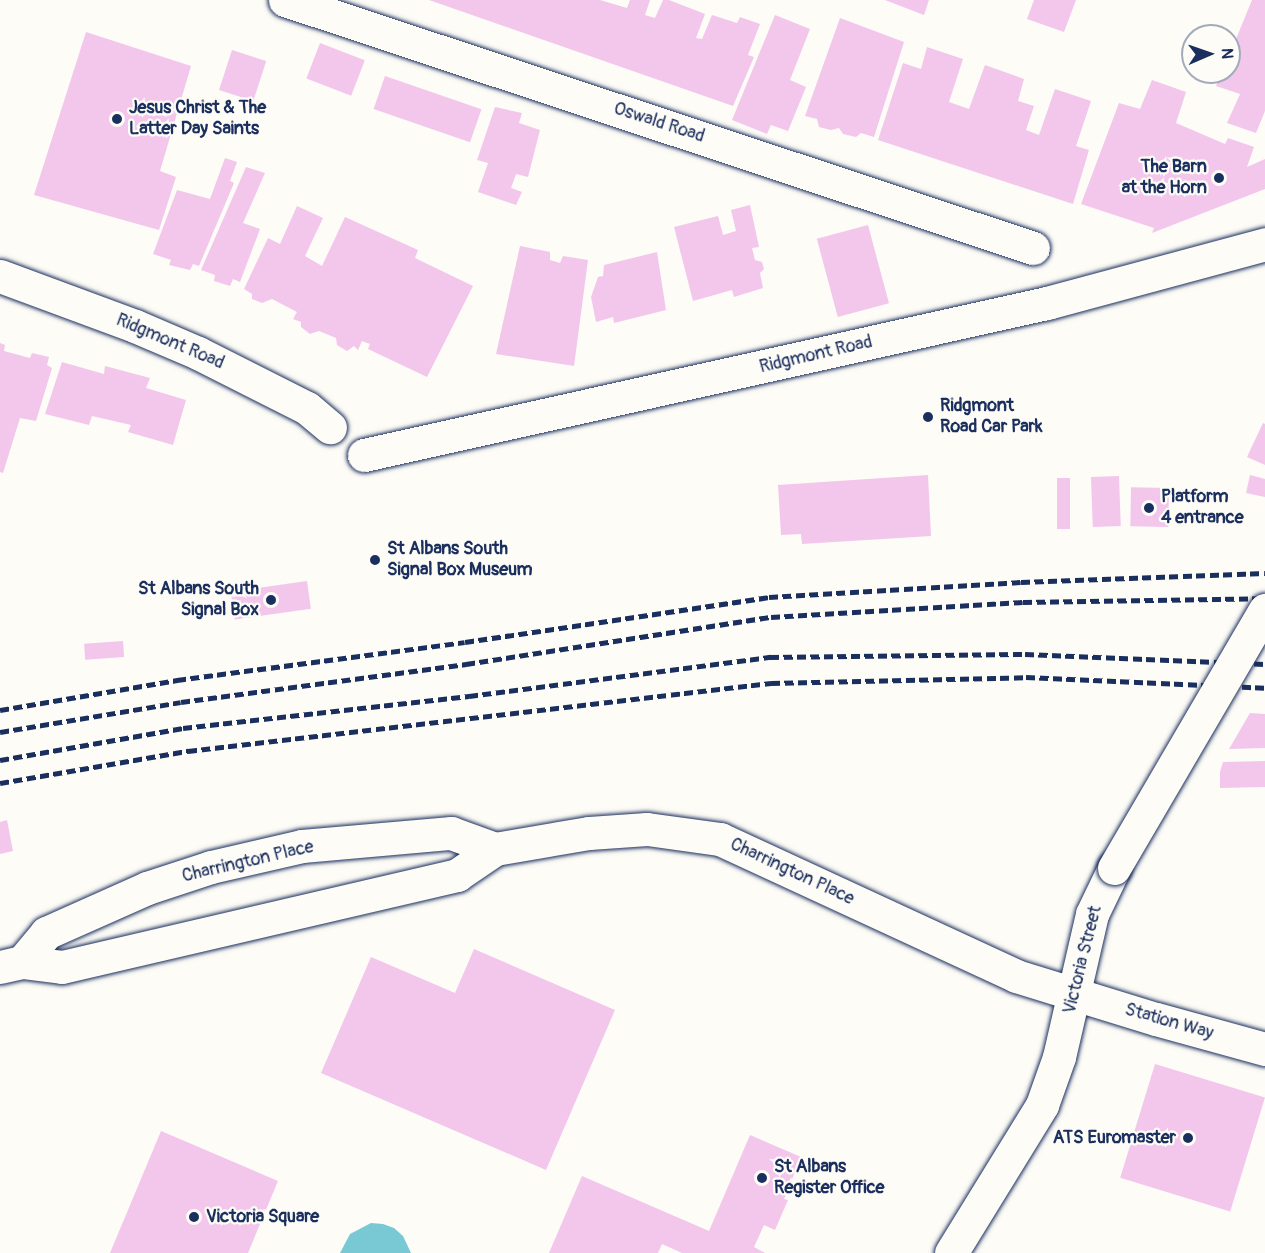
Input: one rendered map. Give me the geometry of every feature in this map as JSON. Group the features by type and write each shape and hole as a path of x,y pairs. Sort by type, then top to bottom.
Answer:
{"street":[{"name":"Oswald Road","path":"285,0 1032,248"},
{"name":"Ridgmont Road","path":"364,455 1047,303 1265,244"},
{"name":"Ridgmont Road","path":"0,276 135,326 198,353 307,408 330,428"},
{"name":"Victoria Street","path":"951,1253 1042,1105 1059,1058 1092,914 1114,868 1265,610"},
{"name":"Charrington Place","path":"11,964 62,967 457,875 495,849 589,833 647,829 720,838 1016,976 1074,994"},
{"name":"Charrington Place","path":"11,964 46,933 147,888 211,867 302,846 451,833 495,849"},
{"name":"Station Way","path":"1074,994 1265,1048"}],"water":[{"path":"371,1223 394,1228 403,1236 411,1253 340,1253 350,1234"}],"building":[{"path":"429,0 600,0 627,8 630,0 650,0 645,15 655,18 663,0 669,0 705,14 696,38 702,39 712,15 737,23 740,17 760,24 748,55 754,57 733,106"},
{"path":"885,0 929,0 924,15"},
{"path":"1034,0 1076,0 1064,32 1027,19"},
{"path":"1252,0 1265,0 1265,111 1256,133 1227,123 1240,94 1216,86 1217,84 1241,84 1241,27"},
{"path":"775,15 810,29 790,80 806,87 788,131 771,125 767,134 732,120"},
{"path":"840,18 904,42 874,137 861,133 856,137 843,134 839,128 831,130 819,127 817,119 805,116"},
{"name":"Jesus Christ & The Latter Day Saints","path":"86,32 191,66 160,171 176,177 159,230 34,195"},
{"path":"320,43 365,60 351,96 306,78"},
{"path":"927,47 963,59 949,102 969,109 985,65 1024,79 1018,101 1034,106 1026,130 1039,135 1055,89 1091,101 1076,146 1089,150 1073,204 878,140 903,63 921,69"},
{"path":"232,50 266,61 253,101 219,90"},
{"path":"385,76 481,109 470,142 374,109"},
{"path":"1152,80 1186,92 1176,123 1225,144 1228,138 1254,147 1247,167 1265,159 1265,189 1152,233 1154,228 1081,204 1119,103 1140,109"},
{"path":"495,107 522,113 519,123 540,130 528,177 516,174 511,188 522,192 516,205 478,192 488,163 477,160"},
{"path":"225,158 237,162 230,181 234,183 199,266 193,264 190,270 169,265 171,260 153,254 177,190 210,199"},
{"path":"246,167 265,173 243,223 260,229 240,282 233,279 230,286 214,281 215,275 201,270"},
{"path":"750,205 759,247 752,248 755,260 762,262 764,269 760,273 763,288 734,297 732,290 693,301 674,227 718,216 723,235 736,231 731,210"},
{"path":"297,206 323,218 305,256 322,266 345,217 418,250 415,258 473,286 427,377 368,349 370,344 362,341 358,350 354,346 347,351 337,345 336,338 319,331 310,334 301,327 301,322 293,319 297,312 272,299 262,303 252,299 252,294 244,289 268,238 280,244"},
{"path":"868,225 889,303 838,317 817,239"},
{"path":"520,246 550,252 550,260 560,263 563,256 588,260 574,366 496,354"},
{"path":"657,252 666,310 614,323 613,317 596,322 591,297 598,277 603,276 604,265"},
{"path":"0,343 5,345 4,351 30,358 32,353 49,357 47,365 52,368 36,421 20,418 3,473 0,472"},
{"path":"62,362 104,374 105,366 150,378 146,388 186,400 173,445 128,432 131,425 92,416 89,425 45,414"},
{"path":"1263,423 1265,424 1265,465 1247,457"},
{"path":"928,475 931,536 802,544 801,534 781,535 778,485"},
{"path":"1250,475 1265,479 1265,497 1246,493"},
{"path":"1119,476 1121,526 1093,527 1091,477"},
{"path":"1057,478 1070,478 1070,529 1057,529"},
{"name":"Platform 4 entrance","path":"1131,487 1169,488 1168,527 1130,526"},
{"name":"St Albans South Signal Box","path":"307,581 311,609 235,619 231,592"},
{"path":"123,641 124,657 85,660 84,644"},
{"path":"1250,713 1265,714 1265,748 1229,749"},
{"path":"1265,761 1265,787 1220,788 1220,772 1223,762"},
{"path":"7,820 13,851 0,854 0,822"},
{"path":"474,949 615,1010 546,1170 321,1073 371,957 455,993"},
{"name":"ATS Euromaster","path":"1155,1064 1265,1098 1230,1211 1120,1178"},
{"name":"Victoria Square","path":"161,1131 278,1181 248,1253 110,1253"},
{"path":"750,1135 801,1157 784,1199 788,1200 775,1230 764,1225 754,1247 765,1253 682,1253 662,1244 658,1253 549,1253 582,1176 709,1231"}],"railway":[{"path":"0,710 177,680 465,642 769,597 1021,582 1265,573"},
{"path":"0,732 181,702 466,664 771,617 1023,602 1265,598"},
{"path":"0,760 183,728 469,696 770,657 1025,654 1265,664"},
{"path":"0,783 188,751 771,683 1026,677 1265,688"}],"place":[{"name":"Jesus Christ & The Latter Day Saints","path":"117,119"},
{"name":"The Barn at the Horn","path":"1219,178"},
{"name":"Ridgmont Road Car Park","path":"928,417"},
{"name":"Platform 4 entrance","path":"1149,508"},
{"name":"St Albans South Signal Box Museum","path":"375,560"},
{"name":"St Albans South Signal Box","path":"271,600"},
{"name":"ATS Euromaster","path":"1188,1138"},
{"name":"St Albans Register Office","path":"762,1178"},
{"name":"Victoria Square","path":"194,1217"}]}
